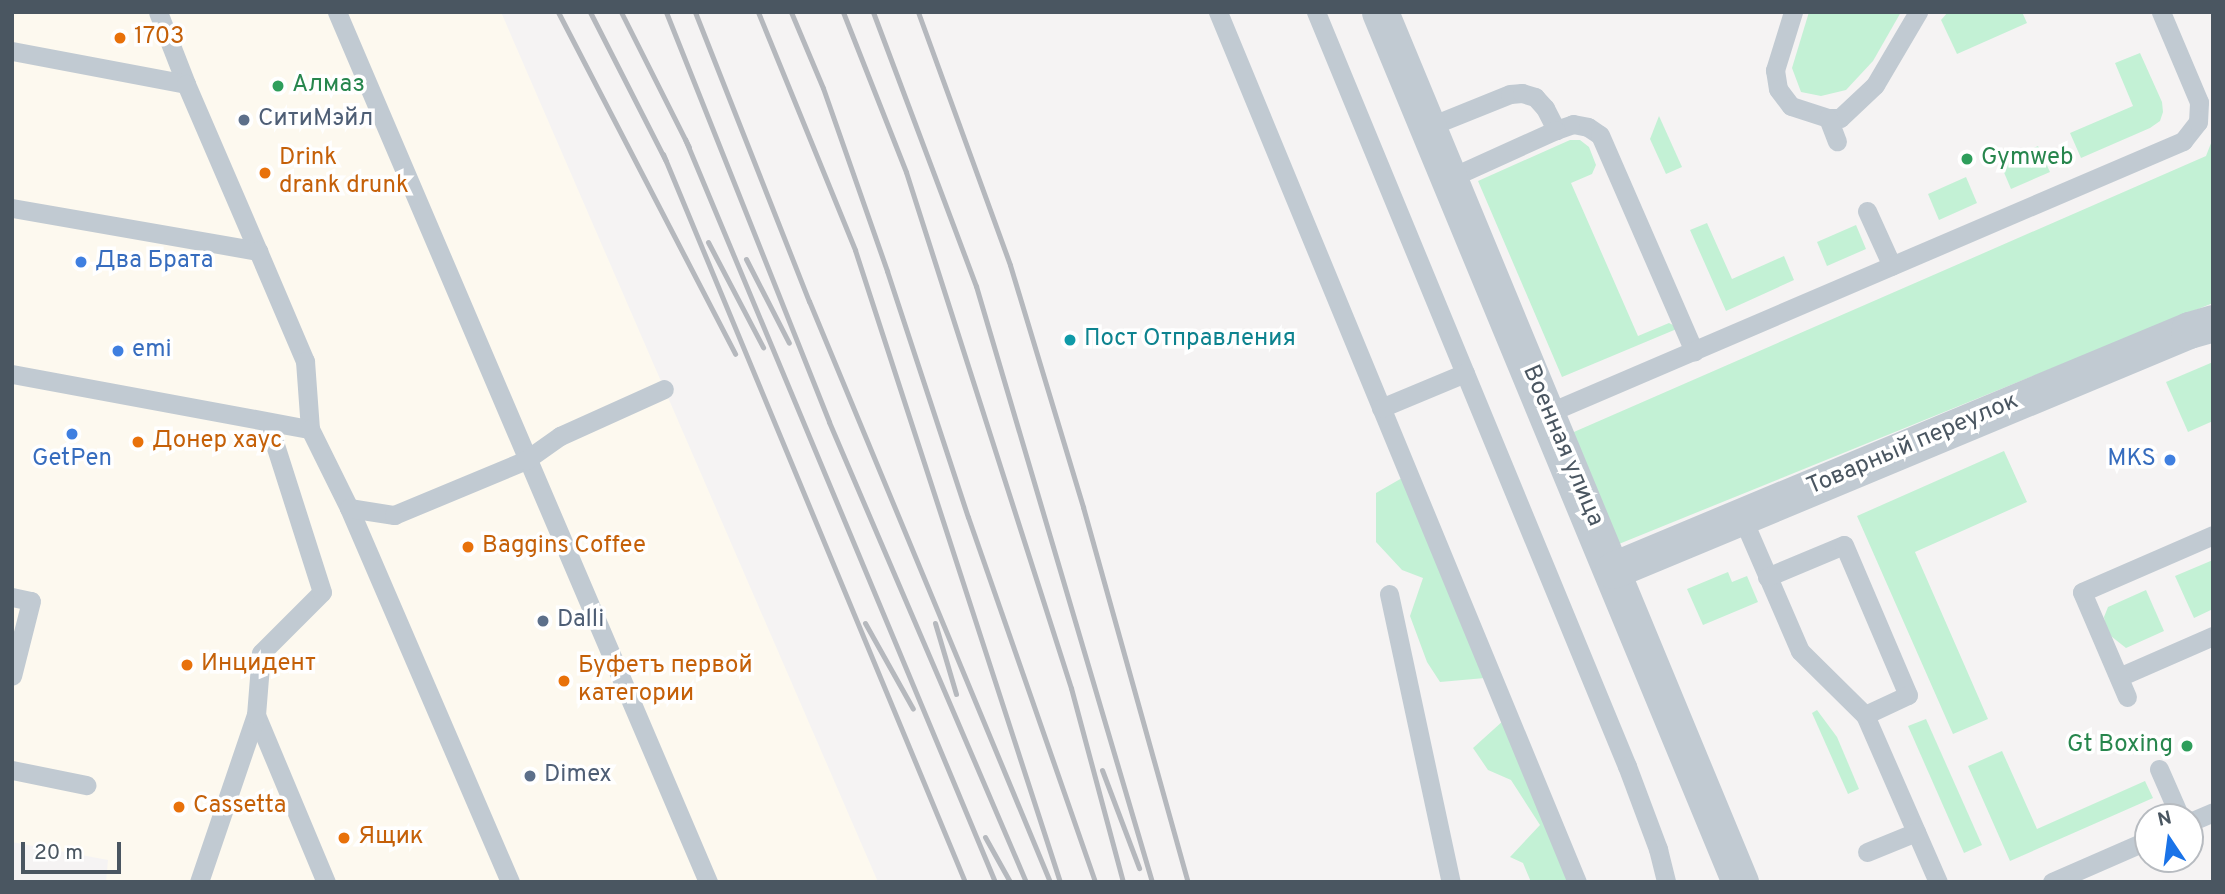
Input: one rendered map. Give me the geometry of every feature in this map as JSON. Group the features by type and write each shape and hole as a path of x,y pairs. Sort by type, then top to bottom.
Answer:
{"street":[{"name":"Военная улица","path":"1380,12 1614,570 1740,882"},
{"name":"Товарный переулок","path":"1614,570 2177,335 2213,323"}],"lane":[{"path":"158,12 186,84 305,361 310,429 349,508 510,882"},
{"path":"337,12 708,882"},
{"path":"1218,12 1577,882"},
{"path":"1316,12 1627,766 1658,849 1666,882"},
{"path":"1793,12 1775,70 1777,89 1791,106 1828,118 1840,118 1875,85 1918,12"},
{"path":"1548,413 2183,141 2198,122 2199,102 2161,12"},
{"path":"12,51 186,84"},
{"path":"1428,127 1510,94 1522,93 1535,97 1545,108 1556,130"},
{"path":"1828,118 1837,141"},
{"path":"1450,178 1556,130 1590,120 1600,135 1694,351"},
{"path":"12,208 258,251"},
{"path":"1867,211 1892,266"},
{"path":"1381,408 1465,373"},
{"path":"12,374 310,429"},
{"path":"349,508 394,515 526,460 560,436 664,389"},
{"path":"200,882 256,715 261,653 322,592 268,423"},
{"path":"1742,517 1800,651 1865,715 1938,882"},
{"path":"2127,697 2082,592 2213,535"},
{"path":"1767,577 1844,545 1908,695 1865,715"},
{"path":"1389,594 1451,882"},
{"path":"12,597 31,601 12,676"},
{"path":"2119,677 2213,636"},
{"path":"256,715 326,882"},
{"path":"2159,769 2174,803"},
{"path":"12,770 86,785"},
{"path":"1867,852 1916,832"},
{"path":"2052,882 2134,846"}],"shaded area":[{"path":"12,12 501,12 878,882 106,882 108,860 12,842"}],"green space":[{"path":"1809,12 1901,12 1873,61 1846,90 1821,96 1801,92 1792,68"},
{"path":"1948,12 2022,12 2027,23 1957,54 1941,20"},
{"path":"2140,53 2162,102 2160,121 2081,158 2070,133 2133,106 2115,63"},
{"path":"1659,116 1682,167 1666,174 1650,139"},
{"path":"2213,138 2213,303 1614,546 1567,435 2206,156"},
{"path":"1570,140 1580,140 1589,147 1596,165 1592,174 1571,183 1638,336 1669,323 1679,328 1562,377 1478,181"},
{"path":"2038,146 2050,172 2011,189 2000,163"},
{"path":"1966,177 1977,203 1939,220 1928,194"},
{"path":"1707,223 1732,279 1784,256 1794,280 1726,311 1690,230"},
{"path":"1856,225 1866,249 1827,266 1817,242"},
{"path":"2213,362 2213,421 2188,432 2166,382"},
{"path":"2004,451 2027,502 1915,552 1988,719 1953,734 1857,516"},
{"path":"1402,478 1573,872 1566,882 1531,882 1523,863 1510,857 1540,825 1511,780 1488,770 1473,748 1504,720 1485,678 1440,682 1427,662 1410,616 1423,578 1402,570 1376,542 1376,493"},
{"path":"2213,560 2213,609 2194,618 2175,576"},
{"path":"1728,572 1732,582 1747,576 1758,602 1703,625 1687,589"},
{"path":"2146,590 2164,631 2126,648 2107,633 2104,617 2108,607"},
{"path":"1817,710 1837,737 1859,789 1848,794 1812,713"},
{"path":"1926,719 1982,845 1964,853 1908,726"},
{"path":"2002,751 2037,829 2145,781 2153,798 2134,803 2134,806 2010,861 1968,766"}],"railway":[{"path":"558,12 735,354"},
{"path":"590,12 666,161"},
{"path":"621,12 689,147"},
{"path":"666,12 829,422 1026,882"},
{"path":"695,12 809,301 1050,882"},
{"path":"758,12 855,250 1060,882"},
{"path":"791,12 823,88 887,271 968,517 1095,882"},
{"path":"843,12 906,172 1071,688 1123,882"},
{"path":"873,12 976,286 1152,882"},
{"path":"918,12 1010,265 1083,507 1188,882"},
{"path":"685,139 995,882"},
{"path":"663,154 965,882"},
{"path":"708,242 763,347"},
{"path":"746,259 789,343"},
{"path":"865,623 913,709"},
{"path":"935,623 956,694"},
{"path":"1102,770 1139,868"},
{"path":"985,837 1010,882"}],"place":[{"name":"1703","path":"120,38"},
{"name":"Алмаз","path":"278,86"},
{"name":"СитиМэйл","path":"244,120"},
{"name":"Gymweb","path":"1967,159"},
{"name":"Drink drank drunk","path":"265,173"},
{"name":"Два Брата","path":"81,262"},
{"name":"Пост Отправления","path":"1070,340"},
{"name":"emi","path":"118,351"},
{"name":"GetPen","path":"72,434"},
{"name":"Донер хаус","path":"138,442"},
{"name":"MKS","path":"2170,460"},
{"name":"Baggins Coffee","path":"468,547"},
{"name":"Dalli","path":"543,621"},
{"name":"Инцидент","path":"187,665"},
{"name":"Буфетъ первой категории","path":"564,681"},
{"name":"Gt Boxing","path":"2187,746"},
{"name":"Dimex","path":"530,776"},
{"name":"Cassetta","path":"179,807"},
{"name":"Ящик","path":"344,838"}]}
